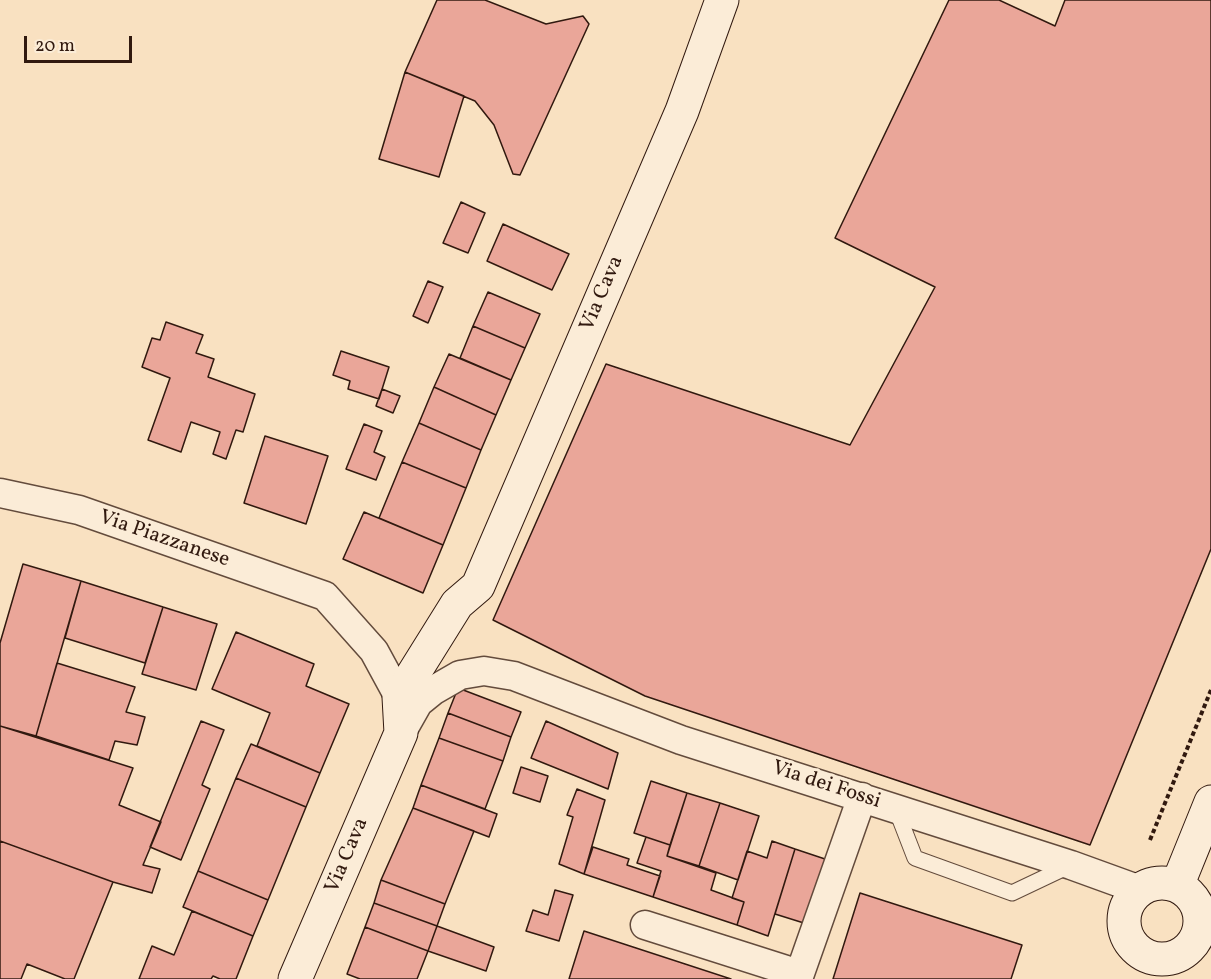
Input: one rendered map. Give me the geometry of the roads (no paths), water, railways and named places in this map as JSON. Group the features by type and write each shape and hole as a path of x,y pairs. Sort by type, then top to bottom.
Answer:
{"street":[{"name":"Via Cava","path":"399,697 457,604 478,586 682,111 722,0"},
{"name":"Via Piazzanese","path":"0,493 79,510 325,596 374,651 399,697"},
{"name":"Via dei Fossi","path":"401,733 418,703 434,690 460,675 484,671 514,676 681,740 1071,865 1140,890"},
{"path":"399,697 401,733"},
{"name":"Via Cava","path":"296,979 401,733"},
{"path":"645,925 798,976 862,797"},
{"path":"1177,886 1211,802"},
{"path":"1158,884 1177,886 1193,899 1205,931 1186,951 1174,958 1154,959 1138,967 1124,921 1126,908 1140,890 1158,884"}],"lane":[{"path":"896,808 915,858 1012,893 1071,865"}]}
